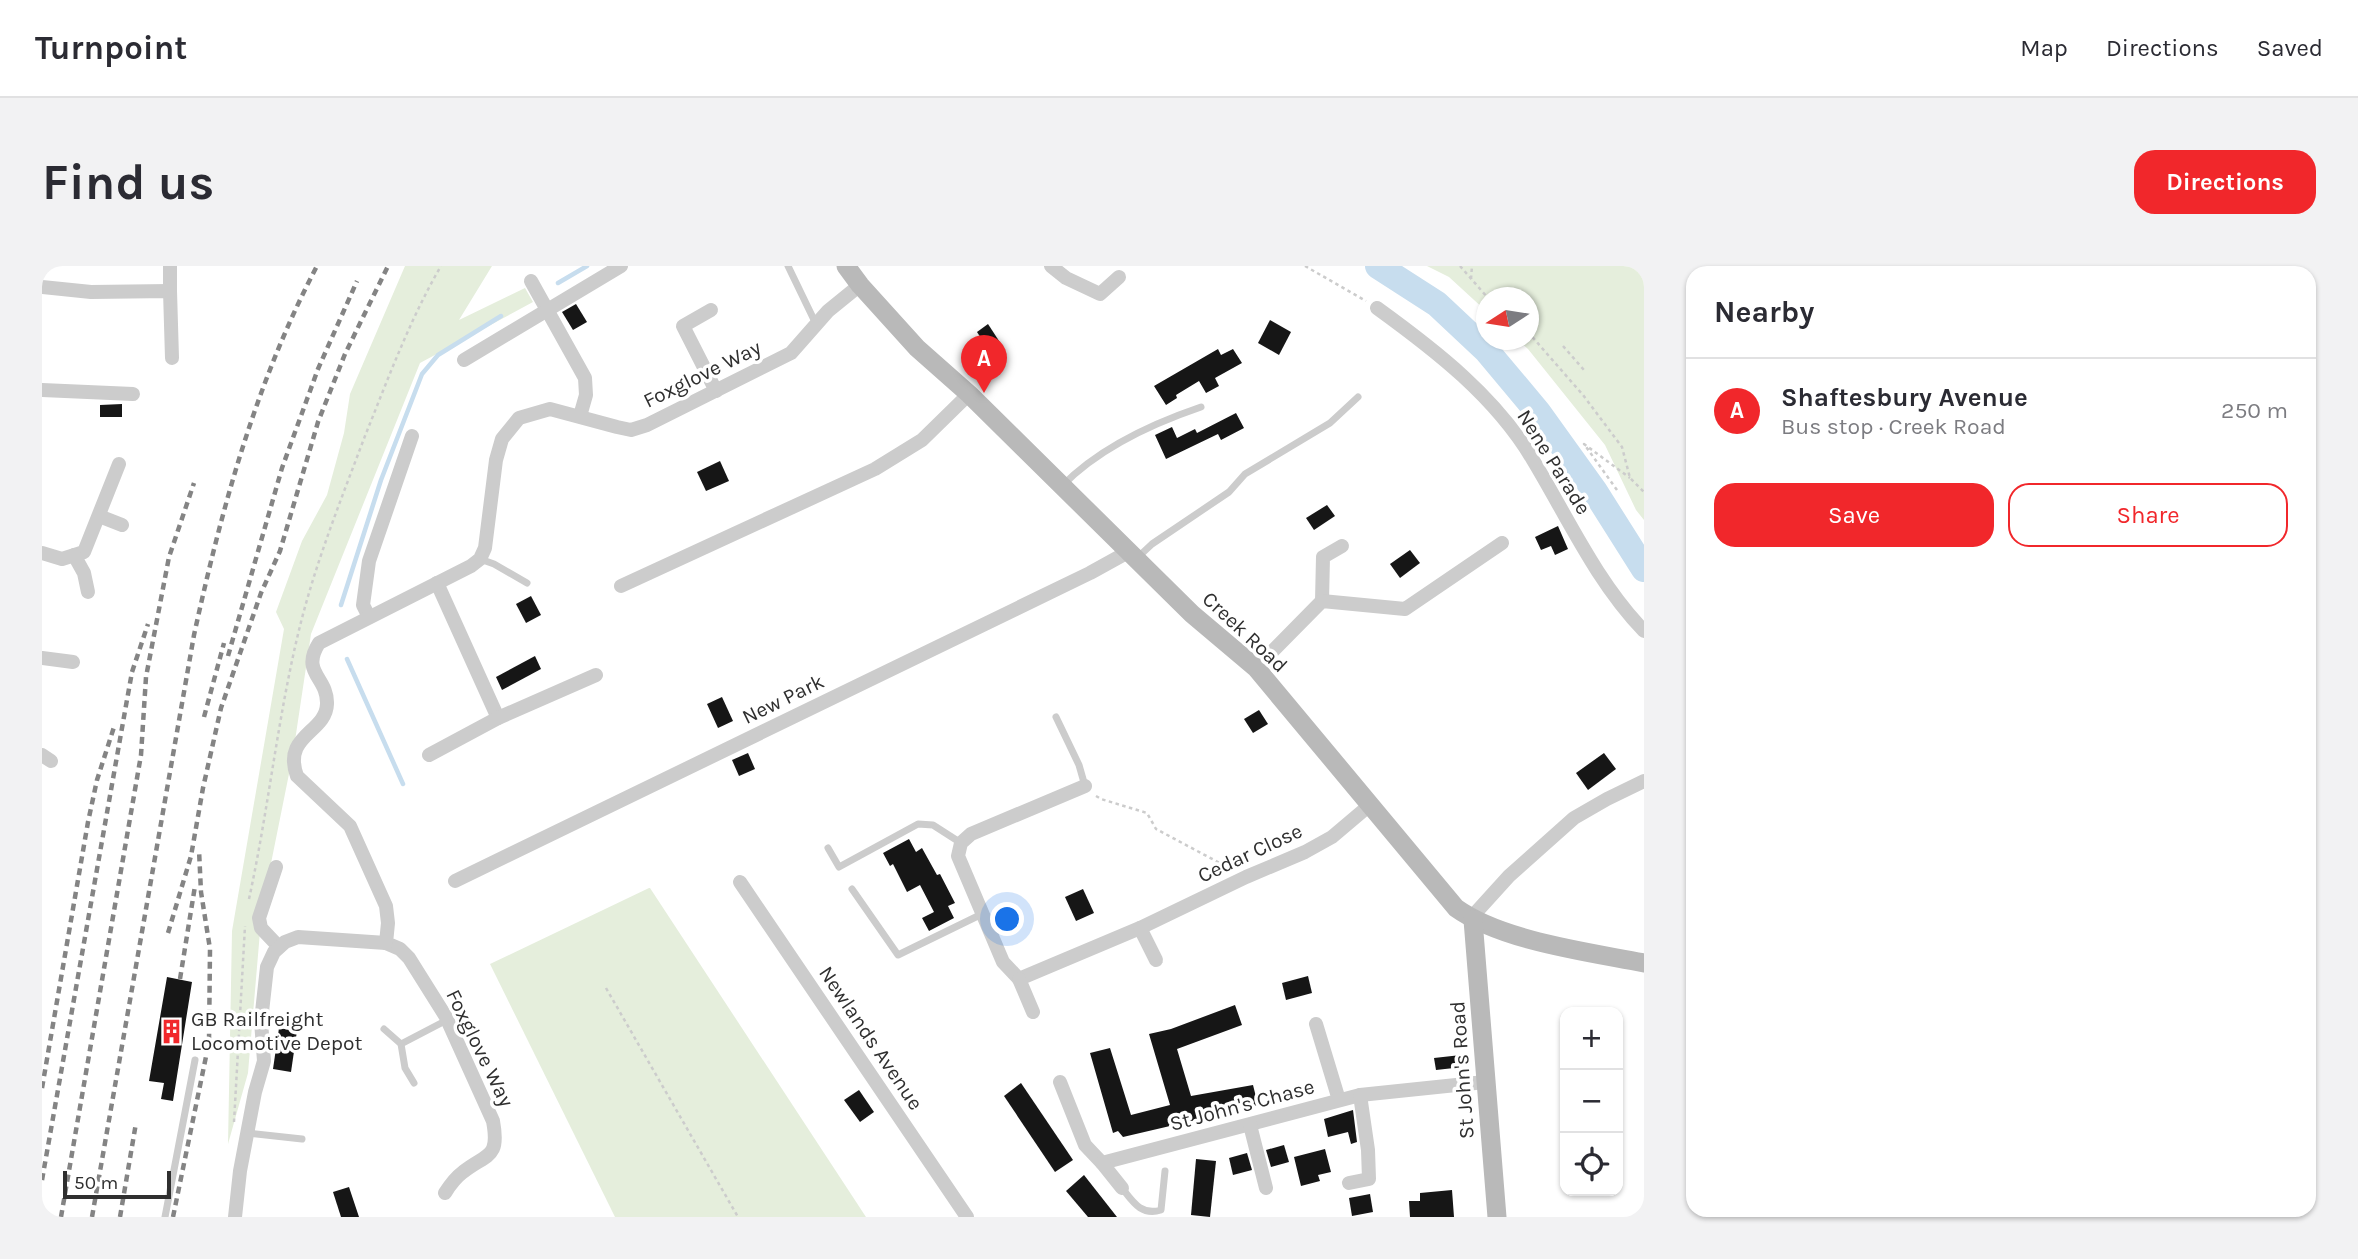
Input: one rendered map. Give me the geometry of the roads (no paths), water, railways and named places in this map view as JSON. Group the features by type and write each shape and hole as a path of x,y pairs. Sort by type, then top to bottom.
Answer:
{"street":[{"path":"170,266 172,358"},
{"path":"464,360 621,266"},
{"name":"Creek Road","path":"846,266 917,348 969,394 1192,614 1256,668 1456,908 1472,919 1500,930 1644,963"},
{"path":"1051,266 1066,278 1100,294 1119,277"},
{"path":"531,281 585,378 586,395 580,416"},
{"name":"Foxglove Way","path":"480,559 485,548 496,460 502,439 519,418 550,409 631,429 647,425 790,353 828,311 860,285"},
{"path":"42,287 90,292 170,291"},
{"name":"Nene Parade","path":"1377,308 1422,340 1498,412 1533,459 1603,579 1644,631"},
{"path":"710,310 683,326 716,391"},
{"path":"42,390 133,394"},
{"path":"621,586 875,469 922,440 969,394"},
{"path":"369,617 363,605 369,561 412,436"},
{"path":"42,553 62,559 84,552 119,464"},
{"path":"99,516 122,525"},
{"path":"1322,601 1405,609 1502,543"},
{"path":"1256,668 1322,601 1323,557 1342,546"},
{"path":"74,555 84,573 88,592"},
{"name":"New Park","path":"456,880 1090,573 1132,556"},
{"path":"235,1217 244,1151 241,1132 264,1061 261,1021 267,967 274,952 298,937 386,943 386,906 350,825 297,775 293,765 293,754 322,717 327,706 326,695 311,666 312,654 319,643 480,559"},
{"path":"437,583 498,718"},
{"path":"42,658 74,662"},
{"path":"429,755 498,718 596,675"},
{"path":"1472,919 1509,876 1574,818 1644,781"},
{"path":"1033,1012 1019,979 1003,962 958,856 961,843 971,834 1085,786"},
{"name":"Cedar Close","path":"1019,979 1140,928 1305,852 1332,837 1371,804"},
{"path":"276,867 259,918 261,928 279,947"},
{"name":"Newlands Avenue","path":"740,882 967,1217"},
{"name":"St John's Road","path":"1472,919 1497,1217"},
{"path":"1140,928 1156,960"},
{"name":"Foxglove Way","path":"386,943 400,949 409,958 447,1020 493,1121 494,1149 488,1157 465,1170 444,1193"},
{"path":"1316,1024 1339,1100"},
{"path":"1060,1082 1085,1145 1122,1188"},
{"name":"St John's Chase","path":"1102,1163 1360,1095 1485,1082"},
{"path":"1349,1182 1368,1179 1368,1150 1360,1095"},
{"path":"1250,1125 1266,1188"}],"lane":[{"path":"788,266 816,324"},
{"path":"1132,556 1229,492 1245,474 1330,423 1358,397"},
{"path":"1062,486 1084,464 1127,438 1200,407"},
{"path":"480,559 527,583"},
{"path":"1056,717 1079,765 1085,786"},
{"path":"828,848 839,867 918,824 933,825 961,843"},
{"path":"852,889 898,955 982,914"},
{"path":"401,1044 447,1020"},
{"path":"384,1029 401,1044 405,1068 414,1083"},
{"path":"165,1217 195,1060"},
{"path":"241,1132 302,1139"},
{"path":"1122,1188 1137,1208 1152,1213 1161,1210 1164,1171"}],"waterway":[{"path":"558,283 587,266"},
{"path":"1378,266 1437,304 1486,350 1538,412 1594,490 1644,569"},
{"path":"341,605 381,480 422,374 438,355 501,316"},
{"path":"347,659 403,784"}],"railway":[{"path":"92,1217 194,635 216,540 259,400 295,310 317,266"},
{"path":"168,933 191,856 221,708 261,593 280,551 318,422 345,354 388,266"},
{"path":"228,656 282,468 318,369 357,281"},
{"path":"61,1217 141,755 146,677 169,557 194,483"},
{"path":"42,1180 132,672 148,624"},
{"path":"204,717 224,643"},
{"path":"42,1088 88,822 97,780 114,727"},
{"path":"173,1217 209,1042 210,949 201,892 199,850"},
{"path":"180,979 195,886"},
{"path":"120,1217 136,1123"}],"place":[{"name":"Shaftesbury Avenue","path":"984,393"},
{"name":"GB Railfreight Locomotive Depot","path":"171,1031"}]}
